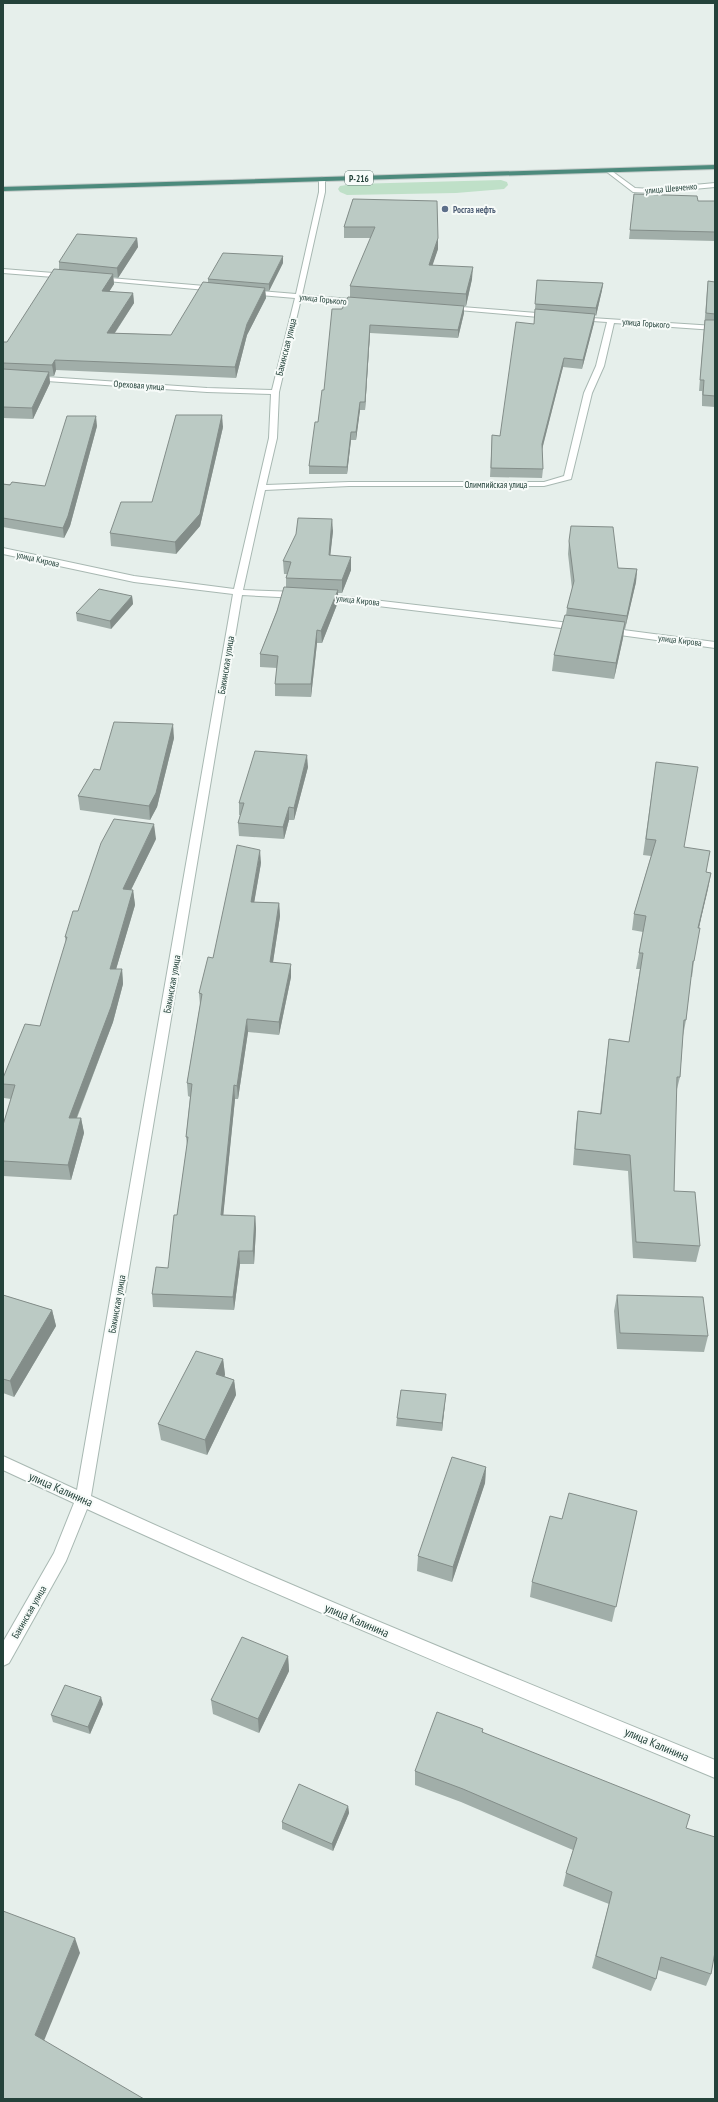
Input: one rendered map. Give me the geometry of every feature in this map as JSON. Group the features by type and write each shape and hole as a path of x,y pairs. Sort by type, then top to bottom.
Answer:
{"highway":[{"name":"Р-216","path":"3,189 715,167"}],"street":[{"name":"улица Шевченко","path":"609,171 633,190 642,191 715,185"},
{"name":"Бакинская улица","path":"3,1658 61,1556 83,1498 238,592 273,438 275,392 322,192 322,179"},
{"path":"3,270 73,276"},
{"path":"88,278 228,290"},
{"name":"улица Горького","path":"244,291 372,303"},
{"path":"443,308 562,316"},
{"name":"улица Горького","path":"570,317 715,328"},
{"name":"Олимпийская улица","path":"261,488 349,484 544,484 568,477 588,394 600,366 612,320"},
{"name":"Ореховая улица","path":"3,376 207,390 275,392"},
{"name":"улица Кирова","path":"3,551 134,579 238,592 345,598 715,645"},
{"name":"улица Калинина","path":"3,1463 83,1498 164,1537 715,1769"}],"green space":[{"path":"501,180 507,182 508,185 504,189 456,193 347,195 340,192 338,189 340,186 353,184"}],"building":[{"path":"634,194 697,196 698,201 715,201 715,232 630,230"},
{"path":"353,199 437,201 438,238 429,265 473,267 466,294 350,286 375,227 344,227"},
{"path":"77,234 137,238 117,268 59,262"},
{"path":"223,253 283,256 269,284 208,279"},
{"path":"54,269 113,274 102,291 133,293 107,333 171,335 203,282 265,288 247,324 235,367 55,360 52,365 3,363 3,342 7,342"},
{"path":"537,280 603,283 596,308 535,304"},
{"path":"708,281 715,282 715,314 706,313"},
{"path":"348,297 464,306 458,330 370,325 365,402 360,402 356,432 351,432 347,467 309,466 315,422 318,422 322,390 324,390 332,309 342,309"},
{"path":"535,309 595,314 583,360 564,358 542,444 543,469 491,468 492,435 500,436 516,322 534,324"},
{"path":"705,320 715,320 715,396 703,395 704,380 700,380"},
{"path":"3,369 49,372 32,408 3,407"},
{"path":"176,415 222,415 200,514 175,542 110,533 121,502 152,502"},
{"path":"67,416 96,416 68,516 63,528 3,518 3,484 10,485 12,482 45,486"},
{"path":"298,518 332,519 329,555 351,557 342,580 286,578 291,562 283,561 296,534"},
{"path":"571,526 613,527 618,568 637,569 627,616 567,608 574,581 569,541"},
{"path":"284,587 338,590 321,631 317,630 311,684 275,684 278,656 260,654 277,611"},
{"path":"99,589 132,596 110,621 76,613"},
{"path":"565,615 625,622 616,663 554,655"},
{"path":"114,722 173,724 156,793 149,806 78,796 94,769 100,770"},
{"path":"255,751 307,755 294,808 289,807 283,827 238,823 244,803 239,803"},
{"path":"656,762 698,767 684,847 710,851 706,872 711,873 698,928 700,928 693,961 686,1020 684,1020 680,1077 677,1077 674,1191 695,1192 700,1246 636,1242 630,1155 575,1149 578,1111 601,1114 609,1039 629,1042 643,953 639,953 646,916 634,914 656,840 646,839"},
{"path":"114,819 154,824 123,889 133,890 110,969 122,969 111,1007 69,1118 81,1118 68,1165 3,1161 3,1125 15,1085 3,1084 3,1078 25,1024 40,1026 67,937 65,937 73,911 78,911 101,843"},
{"path":"237,845 260,850 251,902 279,903 270,962 291,964 279,1022 247,1019 237,1086 234,1085 221,1215 255,1216 253,1251 239,1251 233,1297 152,1294 156,1267 168,1268 174,1215 177,1215 188,1137 186,1137 192,1084 187,1083 202,994 199,993 208,957 213,958"},
{"path":"3,1295 52,1310 10,1381 3,1379"},
{"path":"617,1295 703,1297 708,1336 620,1333"},
{"path":"196,1351 223,1359 216,1374 234,1380 205,1440 158,1424"},
{"path":"401,1390 446,1394 442,1423 397,1418"},
{"path":"452,1457 486,1467 453,1567 418,1556"},
{"path":"569,1493 637,1511 616,1607 532,1582 550,1516 562,1519"},
{"path":"242,1637 288,1656 258,1719 211,1700"},
{"path":"65,1685 101,1697 88,1727 51,1715"},
{"path":"437,1712 483,1729 482,1732 690,1815 686,1828 715,1837 715,1952 711,1974 661,1957 656,1979 596,1956 612,1892 566,1873 577,1838 463,1789 415,1771"},
{"path":"299,1784 348,1806 332,1844 282,1822"},
{"path":"3,1911 75,1938 35,2035 144,2099 3,2099"}],"place":[{"name":"Росгаз нефть","path":"445,209"}]}
